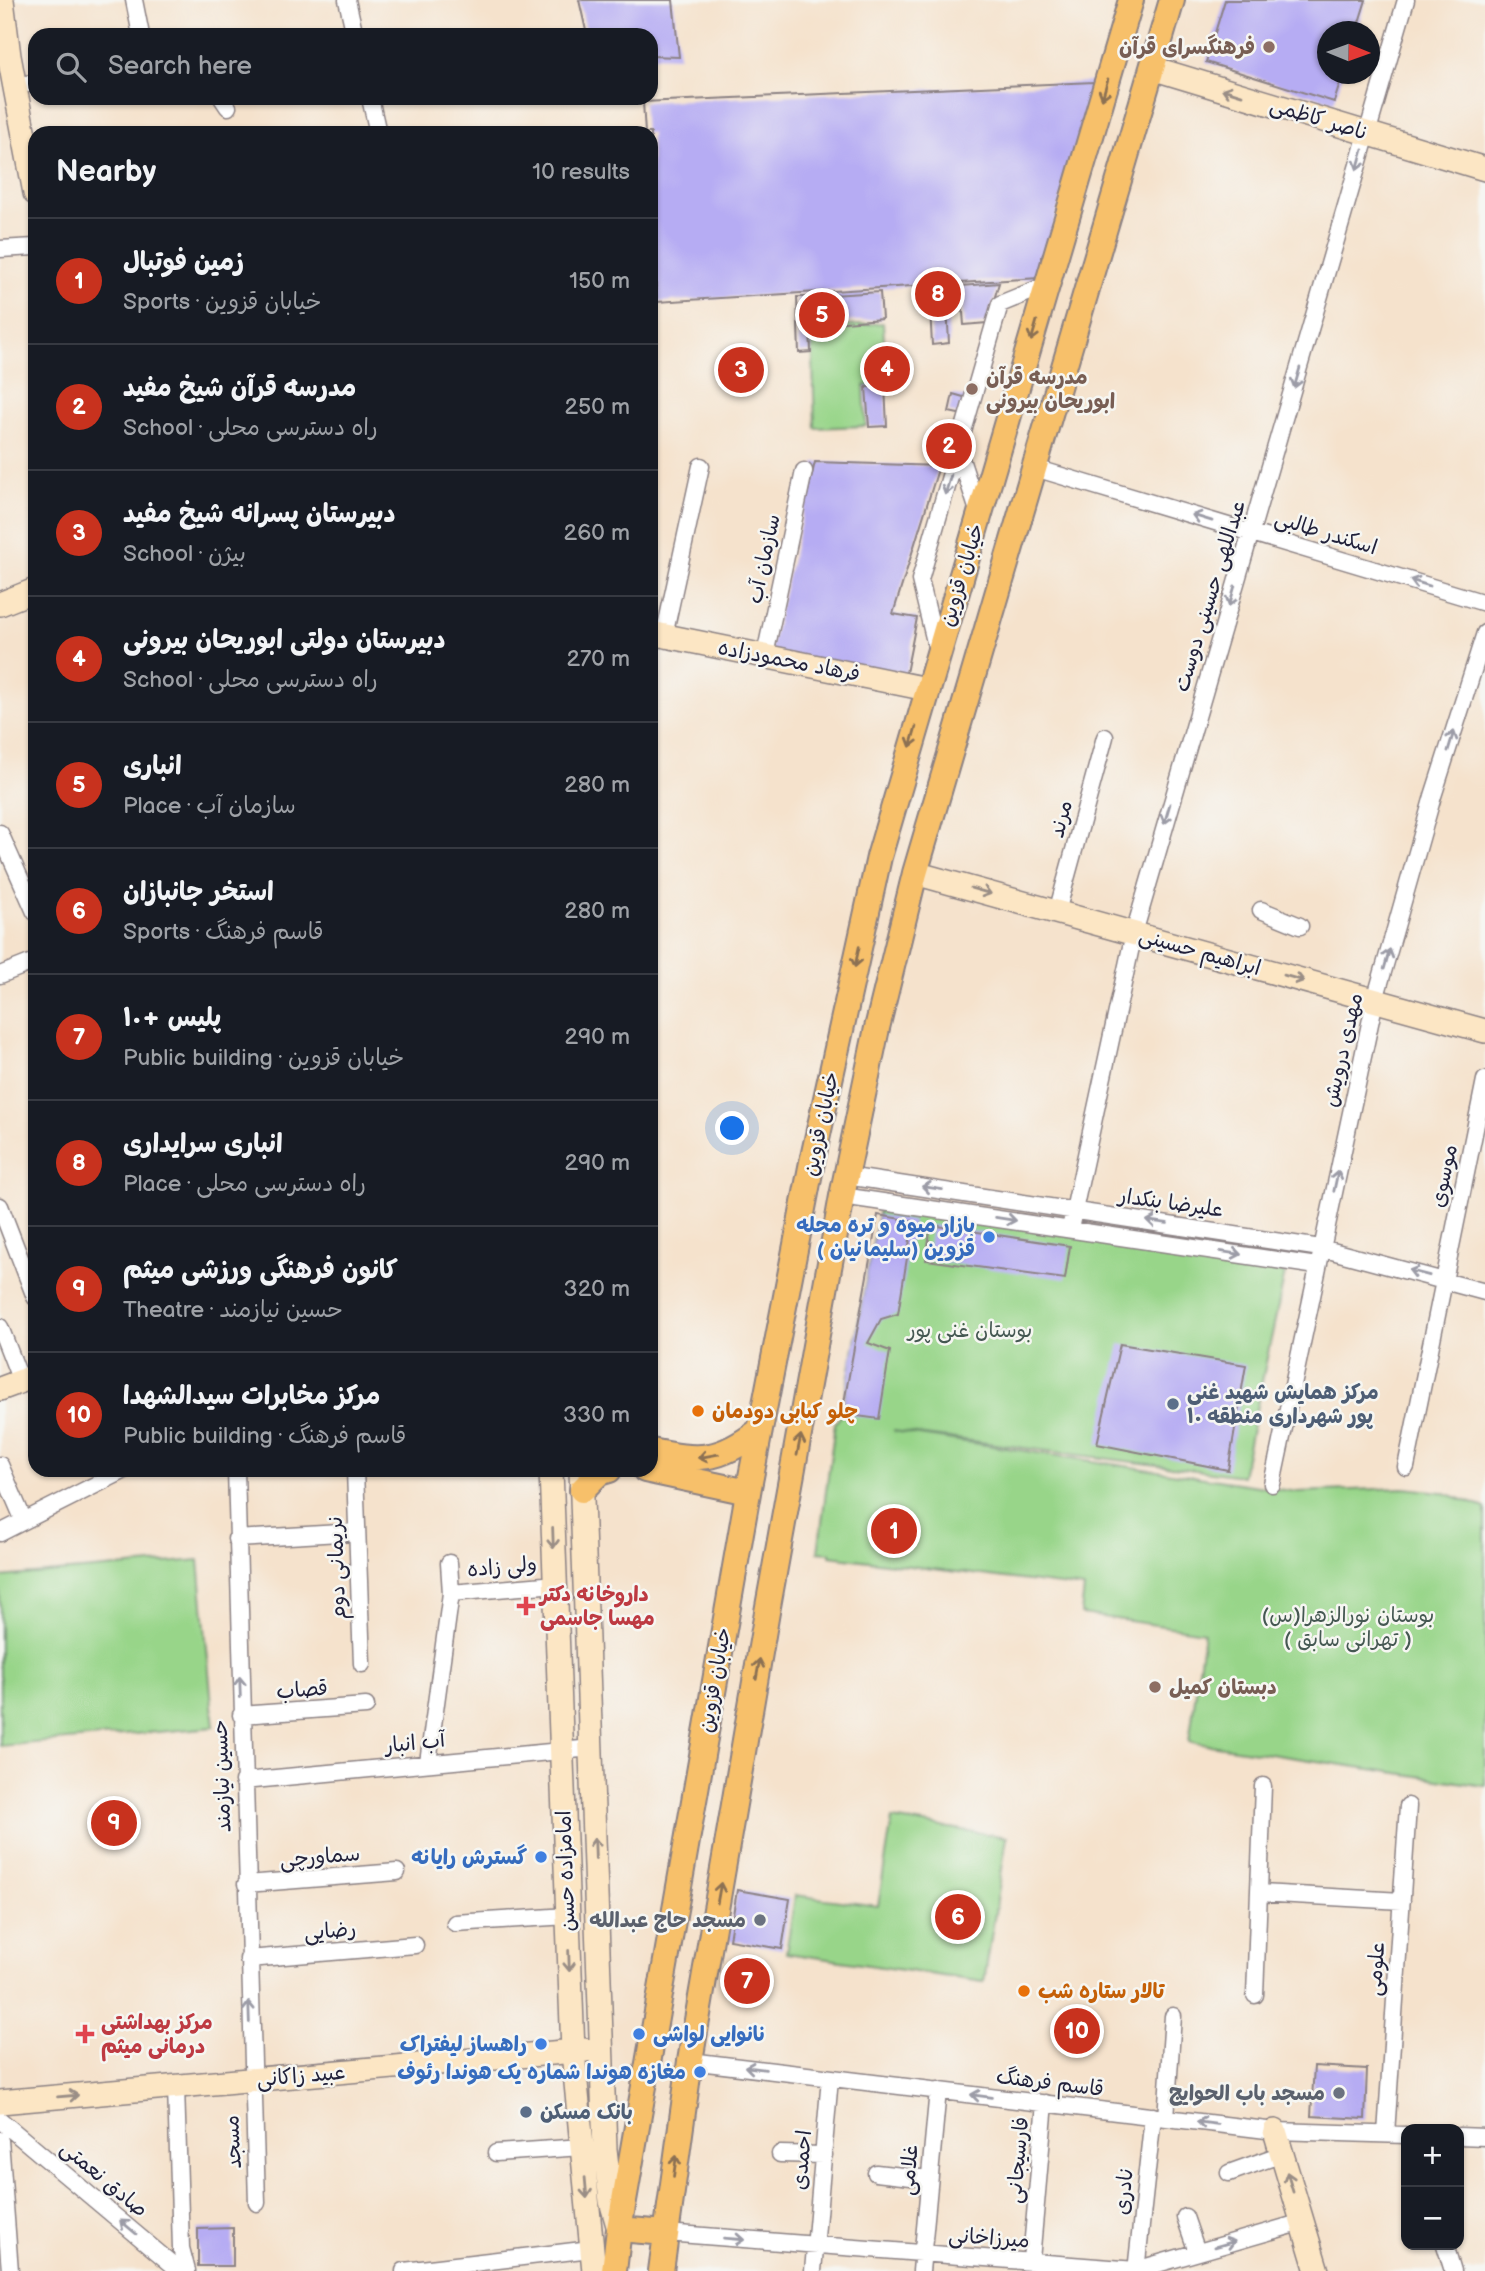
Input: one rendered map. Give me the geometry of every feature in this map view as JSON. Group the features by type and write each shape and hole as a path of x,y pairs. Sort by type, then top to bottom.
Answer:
{"main road":[{"path":"2,0 4,56 24,84 28,126"},
{"name":"خیابان قزوین","path":"614,2271 619,2229 748,1492 812,1162 879,857 1131,0"},
{"name":"خیابان قزوین","path":"661,2271 690,2061 844,1186 915,873 1172,0"},
{"name":"ناصر کاظمی","path":"1152,68 1485,169"},
{"path":"0,604 28,593"},
{"name":"فرهاد محمودزاده","path":"658,634 927,689"},
{"name":"ابراهیم حسینی","path":"915,873 1485,1031"},
{"path":"658,1453 688,1459 709,1459 729,1451 760,1430"},
{"path":"658,1473 748,1492"},
{"name":"امامزاده حسن","path":"551,1477 573,2052 592,2260"},
{"name":"امامزاده حسن","path":"582,1480 605,2149 611,2201 619,2229"},
{"name":"عبید زاکانی","path":"0,2102 602,2049"},
{"path":"1275,2131 1317,2271"},
{"path":"619,2229 666,2233"}],"street":[{"path":"134,0 140,28"},
{"path":"347,0 353,28"},
{"name":"عبداللهی حسینی دوست","path":"1070,1229 1072,1209 1134,933 1406,0"},
{"path":"372,105 376,126"},
{"path":"0,249 28,247"},
{"path":"938,652 920,580 1000,304 1047,285"},
{"path":"958,450 979,515"},
{"path":"658,630 701,466"},
{"name":"اسکندر طالبی","path":"1035,468 1485,603"},
{"name":"سازمان آب","path":"765,655 804,471"},
{"name":"مهدی درویش","path":"1272,1484 1375,1000 1433,796 1485,633"},
{"name":"مرند","path":"1057,912 1105,737"},
{"path":"0,833 28,896"},
{"path":"1261,910 1300,926"},
{"path":"0,975 28,964"},
{"name":"موسوی","path":"1406,1467 1485,1080"},
{"name":"علیرضا بنکدار","path":"844,1186 1072,1209 1321,1248 1485,1292"},
{"name":"علیرضا بنکدار","path":"844,1186 1070,1229 1317,1266"},
{"path":"0,1206 28,1279"},
{"path":"0,1327 19,1382"},
{"path":"0,1465 24,1521"},
{"path":"0,1533 111,1477"},
{"name":"حسین نیازمند","path":"236,1477 251,2080"},
{"name":"نریمانی دوم","path":"355,1477 362,1664"},
{"path":"236,1539 357,1532"},
{"path":"428,1762 451,1592 449,1563"},
{"name":"ولی زاده","path":"451,1592 556,1584"},
{"name":"قصاب","path":"241,1715 366,1706"},
{"name":"آب انبار","path":"243,1781 592,1748"},
{"path":"1255,1995 1263,1786"},
{"name":"علومی","path":"1386,2134 1408,1806"},
{"name":"سماورچی","path":"246,1884 397,1872"},
{"path":"1260,1893 1402,1901"},
{"path":"455,1923 568,1916"},
{"name":"رضایی","path":"248,1959 415,1945"},
{"name":"نادری","path":"1136,2270 1173,2016"},
{"name":"قاسم فرهنگ","path":"690,2061 1275,2131 1401,2135"},
{"name":"احمدی","path":"813,2271 830,2078"},
{"name":"مسجد","path":"251,2080 257,2203"},
{"path":"176,2087 181,2248 187,2271"},
{"name":"غلامی","path":"922,2263 938,2090"},
{"name":"فارسیجانی","path":"1030,2267 1045,2103"},
{"name":"صادق نعمتی","path":"0,2120 180,2271"},
{"path":"1464,2137 1485,2137"},
{"path":"0,2140 10,2271"},
{"path":"496,2153 582,2147"},
{"path":"780,2154 824,2155"},
{"path":"1229,2173 1282,2154"},
{"path":"876,2173 929,2179"},
{"path":"1185,2217 1197,2252"},
{"name":"میرزاخانی","path":"666,2233 816,2247 922,2263 1136,2270 1303,2222"},
{"path":"1447,2250 1453,2271"},
{"path":"404,2271 592,2260"}],"green space":[{"path":"883,323 887,384 864,386 866,426 815,428 812,329"},
{"path":"880,1203 1285,1273 1242,1476 893,1431 1297,1492 1404,1488 1442,1492 1485,1508 1485,1786 1189,1742 1204,1632 1081,1614 1084,1588 830,1556 830,1553 818,1552 835,1423 842,1414"},
{"path":"199,1560 214,1727 0,1746 0,1577"},
{"path":"892,1819 1007,1837 984,1982 786,1953 795,1895 878,1906"}],"building":[{"path":"579,0 673,0 679,57 658,56 658,28 585,28"},
{"name":"فرهنگسرای قرآن","path":"1225,0 1366,0 1359,21 1317,21 1317,84 1340,84 1334,102 1206,62"},
{"path":"1094,82 1039,278 658,302 658,126 645,126 643,105 658,105 658,101"},
{"path":"999,283 987,323 964,325 961,286"},
{"path":"946,287 947,300 930,302 929,288"},
{"path":"880,292 882,319 832,323 831,295"},
{"path":"819,296 822,296 824,328 821,329"},
{"path":"797,297 809,297 811,352 799,353"},
{"path":"947,306 949,343 932,345 930,307"},
{"path":"885,386 887,426 869,427 866,387"},
{"path":"953,394 967,398 963,415 949,412"},
{"path":"815,462 939,466 893,614 917,618 905,678 770,652"},
{"path":"878,1215 913,1221 898,1314 881,1319 868,1343 890,1351 879,1419 842,1414"},
{"path":"931,1225 1070,1246 1065,1279 926,1260"},
{"name":"مرکز همایش شهید غنی پور شهرداری منطقه ۱۰","path":"1120,1344 1246,1365 1228,1470 1097,1444"},
{"name":"مسجد حاج عبدالله","path":"737,1890 790,1899 782,1949 729,1940"},
{"name":"مسجد باب الحوایج","path":"1314,2066 1367,2069 1365,2119 1311,2116"},
{"path":"233,2228 233,2266 198,2266 198,2229"}],"place":[{"name":"فرهنگسرای قرآن","path":"1269,47"},
{"name":"انباری سرایداری","path":"938,294"},
{"name":"انباری","path":"822,315"},
{"name":"دبیرستان دولتی ابوریحان بیرونی","path":"887,369"},
{"name":"دبیرستان پسرانه شیخ مفید","path":"741,370"},
{"name":"مدرسه قرآن ابوریحان بیرونی","path":"972,389"},
{"name":"مدرسه قرآن شیخ مفید","path":"949,446"},
{"name":"بازار میوه و تره محله قزوین (سلیمانیان )","path":"989,1237"},
{"name":"مرکز همایش شهید غنی پور شهرداری منطقه ۱۰","path":"1173,1404"},
{"name":"چلو کبابی دودمان","path":"698,1411"},
{"name":"زمین فوتبال","path":"894,1531"},
{"name":"داروخانه دکتر مهسا جاسمی","path":"526,1606"},
{"name":"دبستان کمیل","path":"1155,1687"},
{"name":"کانون فرهنگی ورزشی میثم","path":"114,1823"},
{"name":"گسترش رایانه","path":"541,1857"},
{"name":"استخر جانبازان","path":"958,1917"},
{"name":"مسجد حاج عبدالله","path":"760,1920"},
{"name":"پلیس +۱۰","path":"747,1981"},
{"name":"تالار ستاره شب","path":"1024,1991"},
{"name":"مرکز مخابرات سیدالشهدا","path":"1077,2031"},
{"name":"مرکز بهداشتی درمانی میثم","path":"85,2034"},
{"name":"نانوایی لواشی","path":"639,2034"},
{"name":"راهساز لیفتراک","path":"541,2044"},
{"name":"مغازه هوندا شماره یک هوندا رئوف","path":"700,2072"},
{"name":"مسجد باب الحوایج","path":"1339,2093"},
{"name":"بانک مسکن","path":"526,2112"}],"park label":[{"name":"بوستان غنی پور","path":"970,1330"},
{"name":"بوستان نورالزهرا(س) ( تهرانی سابق )","path":"1348,1627"}]}
